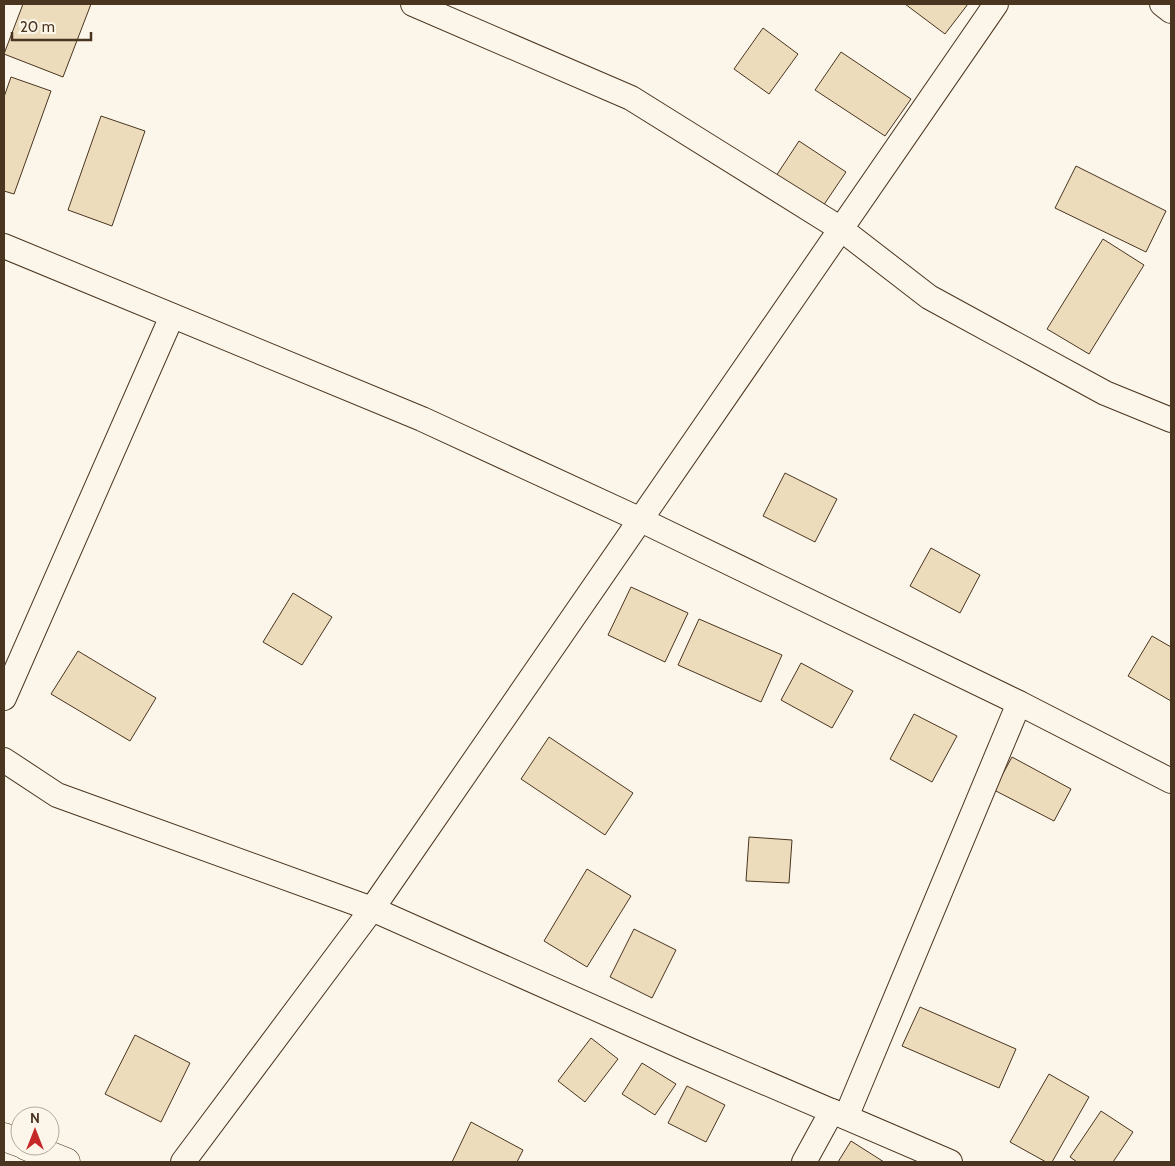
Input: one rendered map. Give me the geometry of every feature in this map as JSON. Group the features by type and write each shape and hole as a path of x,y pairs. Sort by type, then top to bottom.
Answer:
{"main road":[{"path":"51,1156 66,1162"}],"street":[{"path":"413,4 631,98 841,229 929,297 1105,393 1171,420"},
{"path":"183,1162 372,909 996,4"},
{"path":"1162,4 1171,11"},
{"path":"4,246 422,420 641,520 1019,703 1171,781"},
{"path":"4,698 172,316"},
{"path":"804,1162 839,1114 1019,703"},
{"path":"4,760 57,795 372,909 950,1162"}],"building":[{"path":"23,4 91,4 63,77 4,54"},
{"path":"905,4 968,4 945,34"},
{"path":"763,28 798,54 769,94 734,69"},
{"path":"841,52 911,99 885,136 815,90"},
{"path":"11,77 51,91 14,194 4,191 4,97"},
{"path":"101,116 145,131 112,226 68,210"},
{"path":"799,141 846,172 823,206 776,176"},
{"path":"1076,166 1166,211 1146,252 1055,208"},
{"path":"1103,239 1144,265 1089,354 1047,329"},
{"path":"785,473 837,499 815,542 763,516"},
{"path":"931,548 980,575 960,613 910,586"},
{"path":"631,587 688,613 665,662 608,635"},
{"path":"293,593 332,617 302,665 263,642"},
{"path":"699,619 782,655 761,702 678,665"},
{"path":"1152,636 1171,647 1171,701 1128,676"},
{"path":"78,651 156,698 130,741 51,694"},
{"path":"801,663 853,691 832,728 781,700"},
{"path":"914,714 957,736 932,782 890,759"},
{"path":"549,737 633,793 605,835 521,779"},
{"path":"1012,757 1071,789 1054,821 994,790"},
{"path":"749,837 792,840 789,883 746,881"},
{"path":"587,869 631,896 587,967 544,941"},
{"path":"634,929 676,950 652,998 610,977"},
{"path":"920,1007 1016,1049 999,1088 902,1046"},
{"path":"135,1035 190,1063 161,1122 105,1094"},
{"path":"591,1038 618,1059 585,1102 558,1081"},
{"path":"642,1063 676,1084 655,1115 622,1094"},
{"path":"1049,1074 1089,1097 1052,1162 1046,1162 1010,1142"},
{"path":"687,1086 725,1105 706,1142 668,1123"},
{"path":"1101,1111 1133,1132 1113,1162 1077,1162 1070,1157"},
{"path":"471,1122 523,1150 517,1162 452,1162"},
{"path":"851,1141 884,1162 838,1162"}]}
